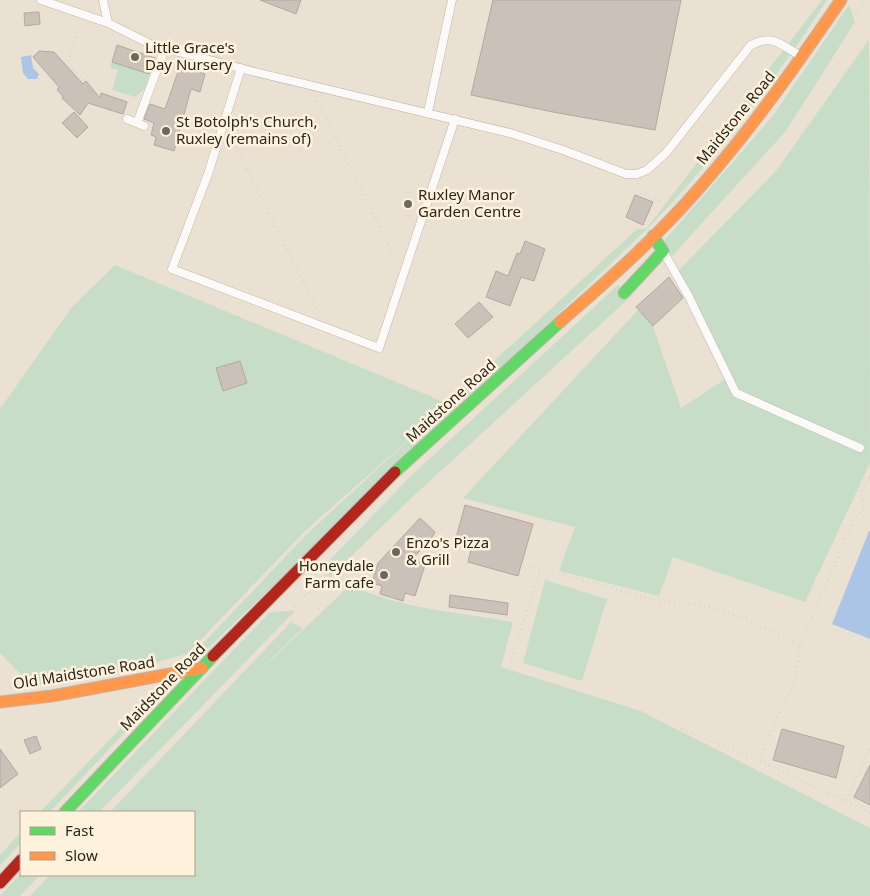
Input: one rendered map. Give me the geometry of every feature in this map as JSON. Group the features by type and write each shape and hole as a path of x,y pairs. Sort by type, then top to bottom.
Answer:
{"main road":[{"name":"Maidstone Road","path":"66,811 202,668 402,465 578,308 680,210 759,117 841,0"},
{"path":"624,292 663,251 653,236"},
{"name":"Old Maidstone Road","path":"0,702 52,696 202,668"},
{"path":"0,883 20,861"}],"lane":[{"path":"41,0 108,23 152,45 428,112 538,141 626,174 637,174 647,170 666,154 750,46 759,40 769,39 802,57"},
{"path":"103,0 108,23"},
{"path":"428,112 452,0"},
{"path":"127,120 141,124 165,48"},
{"path":"241,68 224,125 172,269 379,348 455,119"},
{"path":"663,251 688,295 736,393 860,448"}],"path":[{"path":"78,32 68,59 71,68 81,75 84,83"},
{"path":"313,85 312,91 404,277"},
{"path":"224,125 321,316"},
{"path":"637,174 638,190 680,210"},
{"path":"97,811 305,596 321,583 336,563 418,483 624,292"},
{"path":"870,475 861,494 865,506 870,508"},
{"path":"760,761 775,721 794,683 800,645 854,520 865,506"},
{"path":"529,566 635,594 650,601 690,602 717,608 800,645"},
{"path":"409,670 482,691 500,704 506,678 540,570"},
{"path":"310,602 325,614"},
{"path":"206,779 217,755 240,722 275,682 305,670 329,670 387,682 401,678 409,670 414,650"},
{"path":"614,896 682,729 760,761 870,813"},
{"path":"846,800 870,749"},
{"path":"16,896 35,876"}],"green space":[{"path":"822,0 827,0 787,60 744,118 698,174 649,227 204,652 191,656 308,533 637,229 646,229"},
{"path":"849,5 855,22 786,131 672,256 663,242 772,117"},
{"path":"869,40 870,463 805,602 673,557 659,596 559,571 575,527 463,498 638,310 653,326 681,408 727,378 676,273 775,172"},
{"path":"112,62 150,74 145,89 135,97 112,90 118,70 110,68"},
{"path":"115,265 449,404 305,531 187,654 119,672 32,686 0,653 0,409 72,307"},
{"path":"618,285 627,300 406,503 330,577 322,568 412,475"},
{"path":"545,580 607,599 582,681 523,663"},
{"path":"350,585 369,593 409,604 513,622 501,667 641,711 870,828 870,896 30,896 49,876 195,876 195,811 111,811 291,622 303,628 246,684"},
{"path":"295,611 100,811 79,811 270,612"},
{"path":"167,680 173,681 51,811 41,811"},
{"path":"20,833 20,844 0,865 0,855"},
{"path":"20,874 20,876 39,876 20,896 0,896"}],"water":[{"path":"31,55 33,68 39,74 37,79 28,79 23,73 21,57"},
{"path":"870,531 870,639 832,624"}],"building":[{"path":"260,0 301,0 296,14"},
{"path":"493,0 681,0 655,130 471,95"},
{"path":"39,12 40,24 25,26 24,13"},
{"path":"117,45 155,58 149,74 112,62"},
{"path":"39,51 54,52 83,84 86,81 100,98 101,93 127,102 123,114 88,103 80,115 62,98 63,96 57,90 59,87 33,57"},
{"path":"180,66 205,74 200,92 191,89 174,151 154,145 156,137 151,135 154,123 144,119 150,104 165,109"},
{"path":"74,112 88,127 77,138 62,123"},
{"path":"635,195 653,202 643,225 626,217"},
{"path":"525,241 545,249 534,281 521,277 510,306 486,297 496,271 508,276 517,253 520,254"},
{"path":"669,277 683,298 653,326 636,307"},
{"path":"479,302 493,317 468,338 455,324"},
{"path":"240,361 247,383 223,391 216,368"},
{"path":"465,505 533,524 518,576 468,562 473,542 456,538"},
{"path":"420,518 435,532 414,557 426,562 415,596 405,593 403,601 380,594 382,586 372,583 378,563"},
{"path":"450,595 508,603 507,615 449,607"},
{"path":"782,729 844,746 836,778 773,760"},
{"path":"36,736 41,749 30,754 24,740"},
{"path":"0,749 18,774 0,788"},
{"path":"870,765 870,805 854,797"}],"traffic: fast":[{"path":"624,293 663,251 653,236"},
{"path":"395,472 560,322"},
{"path":"66,811 213,656"}],"traffic: slow":[{"path":"560,322 634,256 702,185 757,118 841,0"},
{"path":"0,702 52,696 202,668"}],"traffic: jam":[{"path":"213,656 395,472"},
{"path":"0,883 20,861"}],"place":[{"name":"Little Grace's Day Nursery","path":"135,57"},
{"name":"St Botolph's Church, Ruxley (remains of)","path":"166,131"},
{"name":"Ruxley Manor Garden Centre","path":"408,204"},
{"name":"Enzo's Pizza & Grill","path":"396,552"},
{"name":"Honeydale Farm cafe","path":"384,575"}]}
